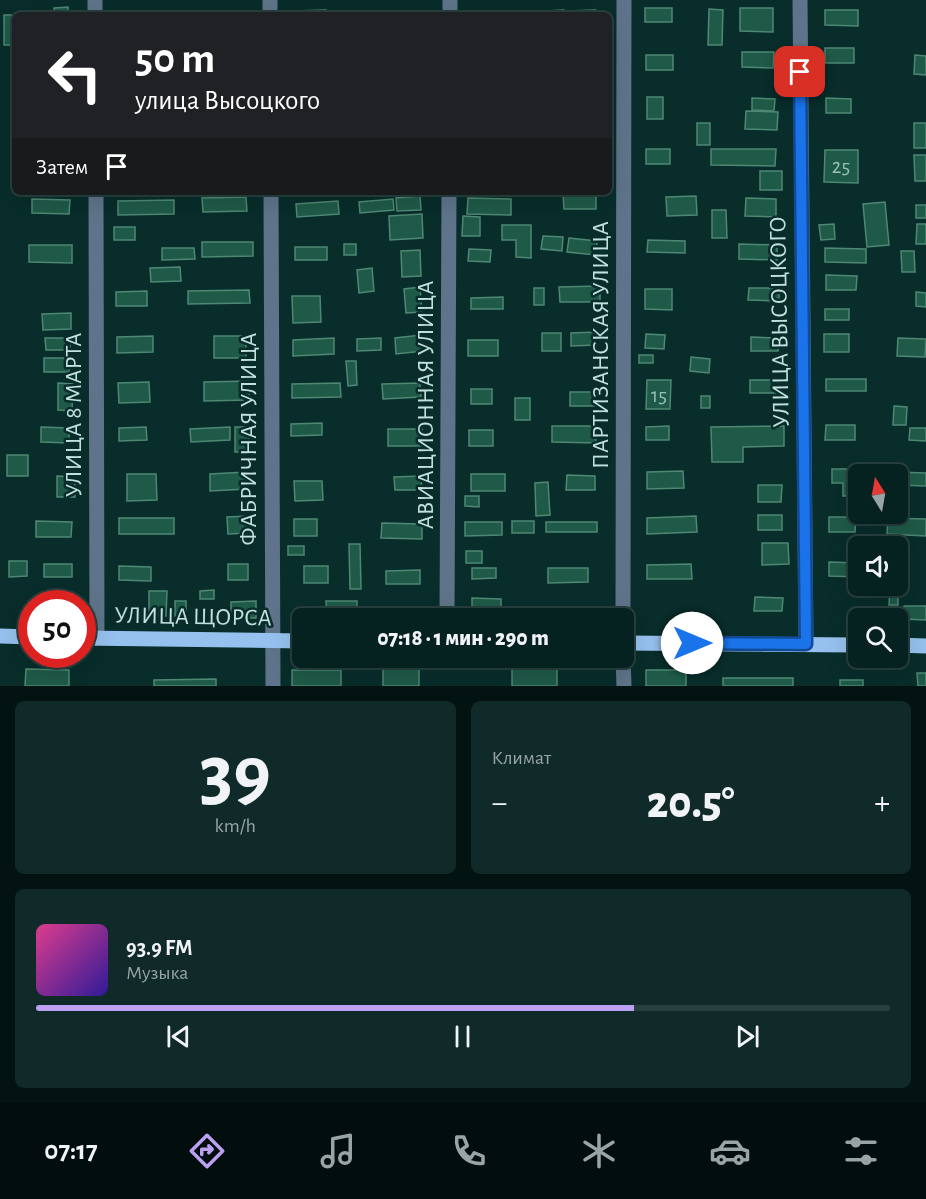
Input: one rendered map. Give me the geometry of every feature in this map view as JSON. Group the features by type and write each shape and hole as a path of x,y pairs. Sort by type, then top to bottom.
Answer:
{"main road":[{"path":"0,636 18,637"},
{"name":"УЛИЦА ЩОРСА","path":"96,638 292,641"},
{"path":"634,643 848,645"},
{"path":"908,645 926,646"}],"street":[{"name":"ПАРТИЗАНСКАЯ УЛИЦА","path":"623,608 624,0"},
{"name":"УЛИЦА ВЫСОЦКОГО","path":"800,0 806,644"},
{"name":"УЛИЦА 8 МАРТА","path":"91,590 96,195"},
{"name":"ФАБРИЧНАЯ УЛИЦА","path":"271,195 273,686"},
{"name":"АВИАЦИОННАЯ УЛИЦА","path":"447,608 449,195"},
{"path":"623,668 624,686"}],"building":[{"path":"68,7 68,12 54,12 54,8"},
{"path":"645,8 672,8 672,22 645,22"},
{"path":"740,8 773,8 773,32 740,31"},
{"path":"709,9 723,10 722,45 708,45"},
{"path":"326,10 326,12 293,12"},
{"path":"564,10 564,12 546,12"},
{"path":"596,10 596,12 567,12"},
{"path":"825,10 858,10 858,26 825,25"},
{"path":"468,11 500,11 500,12"},
{"path":"4,15 12,15 12,45 4,45"},
{"path":"825,48 854,48 854,63 825,63"},
{"path":"742,52 774,52 773,68 742,67"},
{"path":"646,55 673,55 673,70 646,70"},
{"path":"915,55 926,56 926,75 914,74"},
{"path":"647,97 663,97 663,119 647,119"},
{"path":"752,98 775,99 774,111 752,110"},
{"path":"826,98 851,99 851,113 826,113"},
{"path":"746,111 778,112 777,130 745,129"},
{"path":"697,123 710,123 710,145 697,145"},
{"path":"914,123 926,123 926,148 914,148"},
{"path":"646,149 670,149 670,164 646,164"},
{"path":"711,149 776,149 775,166 711,165"},
{"path":"825,150 858,150 858,183 824,182"},
{"path":"914,155 926,155 926,181 915,181"},
{"path":"760,171 782,171 782,190 760,190"},
{"path":"563,195 596,195 596,209 564,209"},
{"path":"420,196 421,210 397,211 396,198"},
{"path":"696,196 697,215 667,216 666,197"},
{"path":"246,197 247,211 203,212 202,198"},
{"path":"468,198 511,199 511,215 467,214"},
{"path":"746,198 776,199 776,217 745,216"},
{"path":"32,199 70,200 69,214 32,213"},
{"path":"393,199 394,210 360,213 359,202"},
{"path":"174,200 174,214 118,215 118,201"},
{"path":"338,201 339,214 297,217 296,204"},
{"path":"885,202 889,245 867,247 863,204"},
{"path":"916,205 926,205 926,218 916,218"},
{"path":"712,210 726,210 727,238 712,238"},
{"path":"422,214 423,238 390,240 389,216"},
{"path":"463,216 480,217 480,236 462,236"},
{"path":"834,224 835,239 821,240 819,225"},
{"path":"917,224 926,224 926,244 916,244"},
{"path":"502,225 531,225 531,258 516,257 516,240 502,240"},
{"path":"114,227 135,227 135,240 114,240"},
{"path":"543,236 563,237 562,251 541,249"},
{"path":"569,238 597,241 596,255 567,252"},
{"path":"648,240 685,241 685,253 647,252"},
{"path":"202,242 253,242 253,256 202,257"},
{"path":"344,244 356,244 356,255 344,255"},
{"path":"739,244 777,245 777,260 739,259"},
{"path":"29,245 72,245 72,263 29,262"},
{"path":"295,247 327,247 327,260 295,260"},
{"path":"162,248 194,248 195,259 162,260"},
{"path":"825,248 866,249 866,263 825,262"},
{"path":"469,249 491,250 490,262 468,261"},
{"path":"420,250 421,276 402,277 401,251"},
{"path":"901,251 914,251 915,272 902,272"},
{"path":"180,267 181,281 151,282 150,268"},
{"path":"372,268 374,291 359,293 357,270"},
{"path":"826,275 857,276 856,290 826,290"},
{"path":"600,286 600,302 560,302 559,287"},
{"path":"420,287 422,312 406,313 404,289"},
{"path":"534,288 544,288 544,305 534,305"},
{"path":"749,288 779,288 779,301 748,300"},
{"path":"645,289 672,289 672,310 645,309"},
{"path":"249,290 250,303 188,304 188,291"},
{"path":"147,291 147,306 116,306 116,292"},
{"path":"916,292 926,293 926,307 916,306"},
{"path":"292,296 320,296 321,322 293,323"},
{"path":"503,297 503,309 471,309 471,298"},
{"path":"825,309 849,309 849,320 825,320"},
{"path":"71,313 71,329 43,330 42,314"},
{"path":"596,332 596,345 571,346 571,333"},
{"path":"542,333 561,333 561,351 542,351"},
{"path":"646,334 665,335 664,349 645,348"},
{"path":"824,334 849,334 849,352 824,352"},
{"path":"421,335 423,351 396,354 395,338"},
{"path":"153,336 153,352 117,353 117,337"},
{"path":"214,336 246,336 246,358 214,358"},
{"path":"751,337 778,338 778,351 751,351"},
{"path":"45,338 70,338 70,350 46,350"},
{"path":"334,338 334,354 293,356 293,340"},
{"path":"381,338 381,350 357,351 357,339"},
{"path":"898,338 926,339 925,357 897,356"},
{"path":"468,340 498,340 498,356 468,356"},
{"path":"639,355 653,355 653,363 639,363"},
{"path":"691,357 710,359 709,373 690,371"},
{"path":"44,358 69,358 69,372 44,372"},
{"path":"346,361 356,361 357,385 348,386"},
{"path":"826,379 866,379 866,391 826,391"},
{"path":"647,380 671,380 670,409 646,409"},
{"path":"750,380 779,380 779,393 750,393"},
{"path":"249,381 249,400 204,401 204,382"},
{"path":"149,382 150,402 119,403 118,383"},
{"path":"58,383 73,384 72,411 58,410"},
{"path":"340,383 341,397 292,398 292,384"},
{"path":"420,383 421,397 383,399 382,384"},
{"path":"471,389 492,389 492,404 471,404"},
{"path":"570,392 596,392 596,406 570,406"},
{"path":"701,396 710,396 710,408 701,408"},
{"path":"515,398 530,398 530,420 515,420"},
{"path":"894,406 907,407 906,425 893,425"},
{"path":"322,423 322,435 291,436 291,424"},
{"path":"826,425 855,425 855,440 825,440"},
{"path":"552,426 596,426 596,443 552,442"},
{"path":"669,426 669,440 646,440 646,427"},
{"path":"784,426 784,446 743,447 743,462 712,462 711,427"},
{"path":"41,427 69,428 69,443 41,442"},
{"path":"146,427 147,440 119,441 119,428"},
{"path":"230,427 230,440 191,442 190,429"},
{"path":"235,427 249,427 249,452 235,452"},
{"path":"910,428 926,428 926,441 909,440"},
{"path":"388,429 422,429 422,446 388,446"},
{"path":"469,430 493,430 493,446 469,446"},
{"path":"7,455 28,455 28,476 7,476"},
{"path":"832,469 848,469 848,496 843,496 843,483 832,483"},
{"path":"683,471 684,488 647,489 647,472"},
{"path":"246,472 247,489 210,491 210,474"},
{"path":"908,472 926,473 926,486 908,485"},
{"path":"127,474 156,474 157,500 127,501"},
{"path":"471,474 505,474 505,491 471,491"},
{"path":"567,475 595,476 595,490 566,490"},
{"path":"57,476 75,477 75,497 57,497"},
{"path":"421,476 422,490 395,490 394,477"},
{"path":"294,481 322,481 323,500 295,501"},
{"path":"548,482 550,515 536,516 535,483"},
{"path":"758,485 782,485 781,502 758,502"},
{"path":"465,496 479,496 479,507 465,506"},
{"path":"758,515 782,515 782,530 758,530"},
{"path":"248,516 249,533 228,534 227,517"},
{"path":"696,516 697,532 647,534 647,518"},
{"path":"829,517 848,517 848,524 856,524 855,532 829,532"},
{"path":"119,518 174,518 174,534 119,534"},
{"path":"294,519 317,519 317,536 294,536"},
{"path":"908,519 926,519 926,536 887,534 888,524 908,524"},
{"path":"36,521 72,522 71,537 36,537"},
{"path":"512,521 534,521 534,533 512,533"},
{"path":"465,522 502,522 502,535 465,536"},
{"path":"546,522 597,522 597,532 546,532"},
{"path":"382,523 422,524 422,539 381,538"},
{"path":"762,543 788,543 789,564 762,565"},
{"path":"349,544 360,544 361,589 350,589"},
{"path":"288,546 304,546 304,555 288,555"},
{"path":"466,551 482,551 482,563 466,563"},
{"path":"9,561 27,561 27,576 9,577"},
{"path":"829,562 848,563 848,577 829,576"},
{"path":"44,564 72,564 72,577 44,577"},
{"path":"228,564 248,564 248,580 228,580"},
{"path":"691,564 692,579 647,579 647,565"},
{"path":"119,566 151,567 151,581 119,580"},
{"path":"304,566 328,566 328,583 304,583"},
{"path":"472,568 496,568 496,578 472,579"},
{"path":"548,568 588,568 588,582 548,583"},
{"path":"420,570 420,584 386,584 386,571"},
{"path":"214,590 214,599 200,599 200,591"},
{"path":"149,591 167,591 166,616 149,616"},
{"path":"889,596 898,596 898,605 889,605"},
{"path":"755,597 783,598 782,611 754,611"},
{"path":"472,598 501,599 501,608 472,608"},
{"path":"175,601 186,601 186,616 175,616"},
{"path":"256,601 256,618 231,618 231,602"},
{"path":"326,601 357,601 357,608 326,608"},
{"path":"904,606 926,606 926,620 908,619 908,608 904,608"},
{"path":"383,668 419,668 419,686 383,686"},
{"path":"512,668 557,668 557,686 512,686"},
{"path":"26,669 69,670 69,686 25,686"},
{"path":"292,670 341,670 341,686 292,686"},
{"path":"646,670 686,670 686,686 646,686"},
{"path":"917,673 926,673 926,686 918,686"},
{"path":"723,678 793,678 793,686 723,686"},
{"path":"216,679 216,686 154,686 154,680"},
{"path":"840,680 863,680 863,686 840,686"}],"route":[{"path":"692,643 806,644 800,72"}]}
